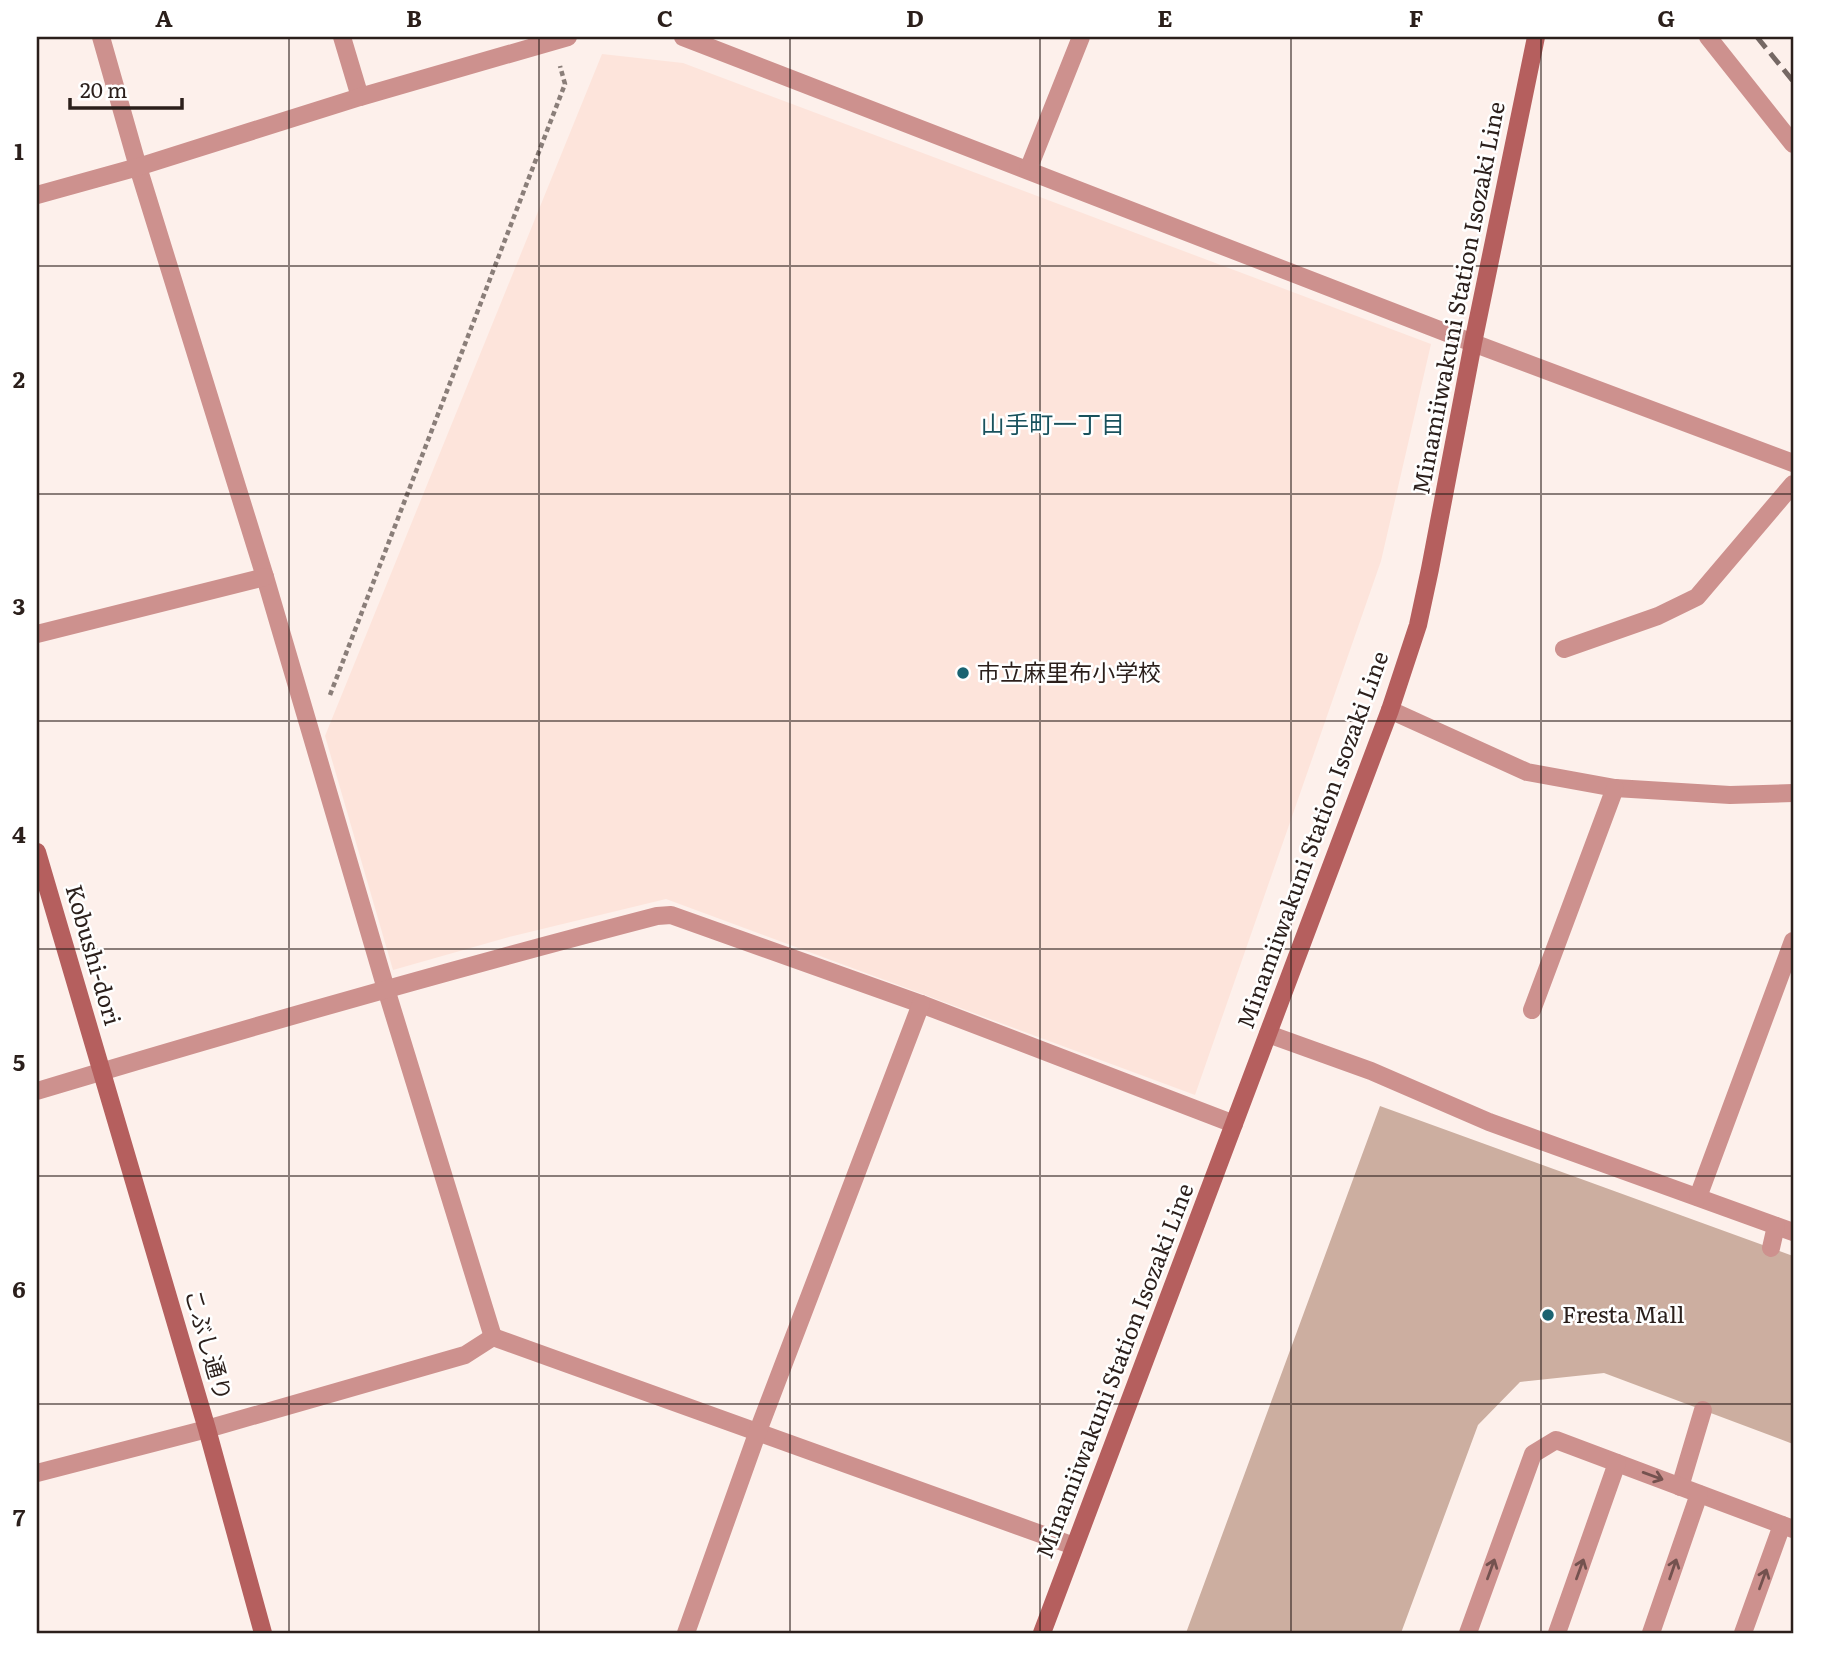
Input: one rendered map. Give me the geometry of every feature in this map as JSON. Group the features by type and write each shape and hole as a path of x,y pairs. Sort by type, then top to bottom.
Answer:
{"main road":[{"name":"Minamiiwakuni Station Isozaki Line","path":"1042,1633 1391,710 1418,625 1536,37"},
{"name":"Kobushi-dori","path":"37,852 102,1072"},
{"name":"こぶし通り","path":"102,1072 207,1429 263,1633"}],"street":[{"path":"101,37 138,167 265,577 386,989 493,1337"},
{"path":"342,37 359,97"},
{"path":"683,37 1793,464"},
{"path":"1028,170 1081,37"},
{"path":"1708,37 1793,144"},
{"path":"37,195 561,39"},
{"path":"1564,649 1658,616 1697,597 1793,484"},
{"path":"37,634 265,577"},
{"path":"1391,710 1527,772 1615,788 1730,795 1793,793"},
{"path":"1532,1010 1615,788"},
{"path":"37,1091 386,989 586,934 671,915 920,1004 1234,1124"},
{"path":"1698,1197 1793,941"},
{"path":"686,1633 758,1431 920,1004"},
{"path":"1268,1034 1371,1071 1489,1122 1785,1229 1771,1248"},
{"path":"37,1473 207,1429 465,1355 493,1337"},
{"path":"493,1337 1074,1546"},
{"path":"1680,1487 1703,1410"},
{"path":"1468,1633 1533,1454 1556,1440 1788,1527 1743,1633"},
{"path":"1557,1633 1617,1463"},
{"path":"1651,1633 1699,1494"}],"path":[{"path":"312,742 565,85 561,39"}],"shaded area":[{"path":"602,54 683,63 1431,344 1381,561 1195,1095 666,899 509,937 393,970 325,736"}],"building":[{"name":"Fresta Mall","path":"1380,1106 1793,1256 1793,1444 1604,1373 1520,1382 1478,1425 1401,1633 1186,1633"}],"railway":[{"path":"1757,37 1793,81"}],"place":[{"name":"市立麻里布小学校","path":"963,673"},
{"name":"Fresta Mall","path":"1548,1315"}],"district":[{"name":"山手町一丁目","path":"1053,425"}]}
